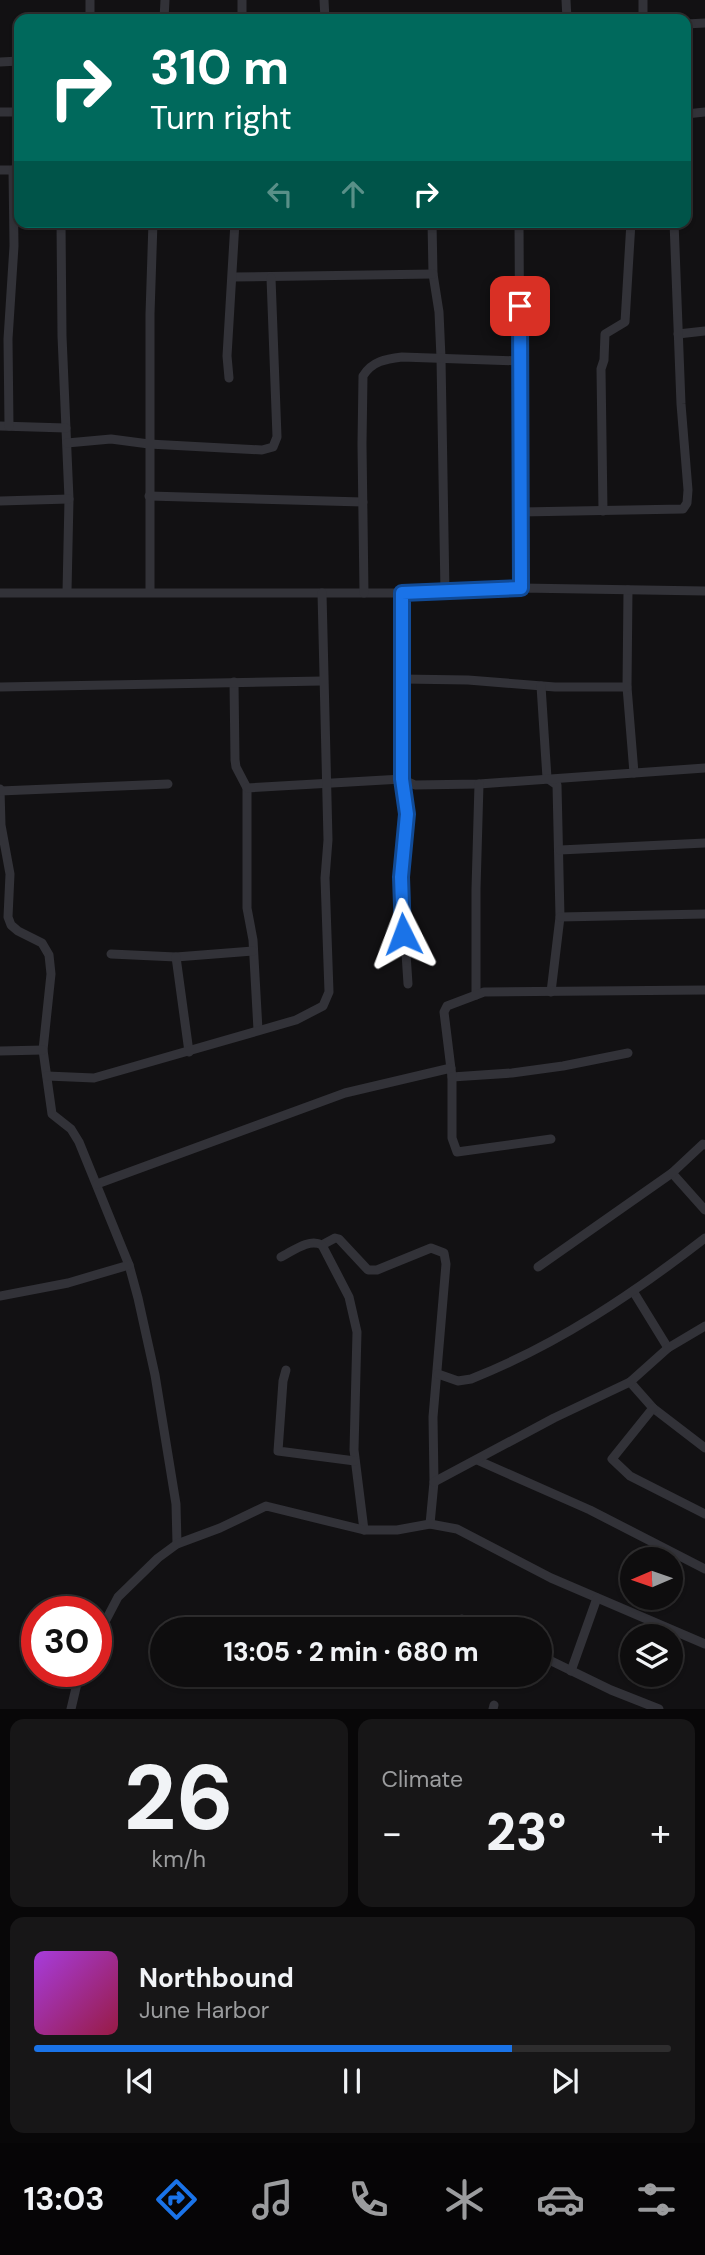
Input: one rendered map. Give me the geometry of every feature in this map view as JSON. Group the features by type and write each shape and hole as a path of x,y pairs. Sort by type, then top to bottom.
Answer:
{"street":[{"path":"14,228 4,426 66,428"},
{"path":"61,228 62,336 69,499 67,592"},
{"path":"150,592 149,444 153,228"},
{"path":"229,378 227,356 235,228"},
{"path":"432,228 433,275 439,312 441,358 445,593"},
{"path":"519,228 521,588"},
{"path":"603,511 601,369 605,334 625,322 631,228"},
{"path":"520,512 683,509 687,503 674,228"},
{"path":"233,277 433,275"},
{"path":"67,443 111,439 149,444 262,450 273,447 277,437 271,278"},
{"path":"678,334 705,331"},
{"path":"364,593 363,376 367,369 383,360 402,357 521,361"},
{"path":"149,496 363,502"},
{"path":"0,500 69,499"},
{"path":"0,593 445,593 521,588 705,590"},
{"path":"628,590 627,687 634,773"},
{"path":"47,1076 94,1078 307,1016 323,1006 327,1000 328,840 321,593"},
{"path":"402,593 402,779 407,814 401,877 408,984"},
{"path":"402,679 627,687"},
{"path":"0,687 322,681"},
{"path":"234,682 234,760 247,788 247,908 253,951 258,1030"},
{"path":"541,686 547,778"},
{"path":"247,788 402,779 415,785 479,784 705,768"},
{"path":"547,778 557,785 560,850 560,917 551,992"},
{"path":"167,784 0,790 0,797 1,825 10,874 8,917 11,925 41,943 49,955 51,974 43,1050 52,1114 71,1129 79,1142 129,1265 155,1375 176,1504 177,1544"},
{"path":"477,995 479,784"},
{"path":"560,850 705,843"},
{"path":"560,917 705,914"},
{"path":"111,954 176,957 253,951"},
{"path":"176,957 189,1052"},
{"path":"551,1139 457,1152 452,1138 452,1073 444,1012 447,1006 484,992 705,990"},
{"path":"0,1051 43,1050"},
{"path":"97,1184 345,1093 452,1073 512,1073 628,1053"},
{"path":"538,1267 672,1173 705,1145"},
{"path":"672,1173 705,1210"},
{"path":"322,1245 335,1238 339,1240 368,1270 377,1270 431,1248 444,1253 446,1264 433,1417 434,1482 430,1524"},
{"path":"438,1374 457,1381 489,1372 578,1327 705,1238"},
{"path":"281,1257 310,1242 317,1242 322,1245 349,1297 357,1332 355,1461 364,1530"},
{"path":"0,1296 68,1283 129,1265"},
{"path":"633,1291 668,1348"},
{"path":"434,1482 554,1418 631,1382 668,1348 703,1331"},
{"path":"286,1370 278,1451 355,1461"},
{"path":"631,1382 653,1408 705,1448"},
{"path":"653,1408 612,1459 630,1476 705,1514"},
{"path":"477,1460 590,1510 705,1569"},
{"path":"112,1608 118,1597 177,1544 220,1528 266,1506 364,1530 397,1530 430,1524 457,1529 551,1578 705,1644"},
{"path":"571,1671 597,1598"},
{"path":"552,1662 611,1690 659,1709"},
{"path":"71,1709 76,1687"}],"route":[{"path":"403,934 401,877 407,814 402,779 402,593 521,588 520,306"}]}
